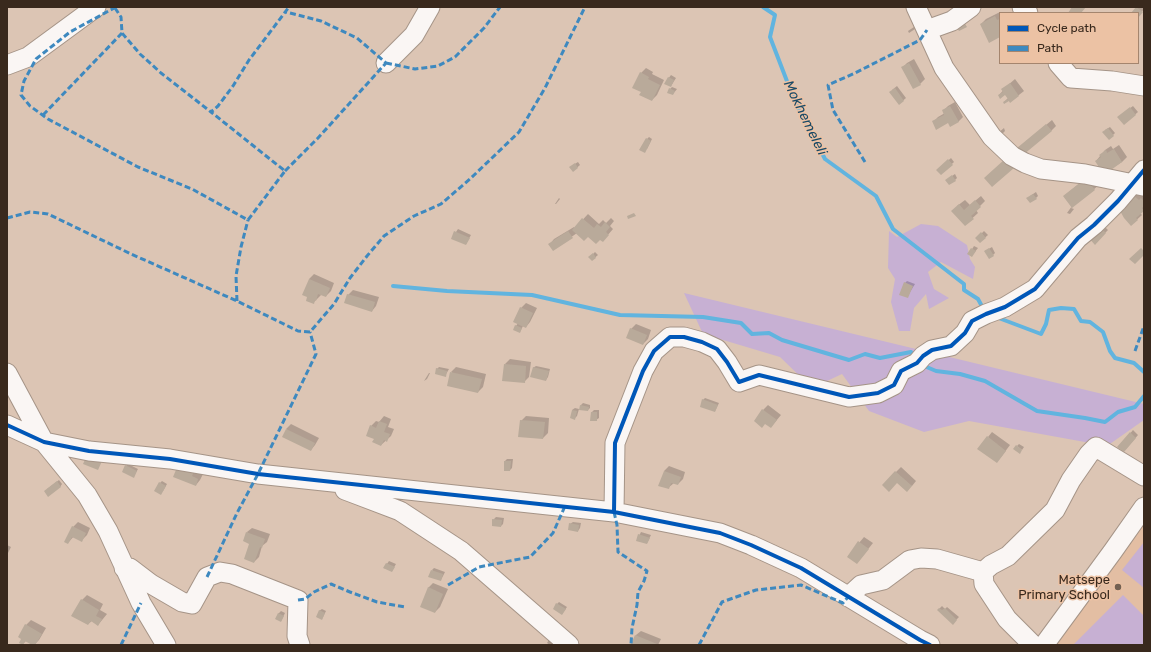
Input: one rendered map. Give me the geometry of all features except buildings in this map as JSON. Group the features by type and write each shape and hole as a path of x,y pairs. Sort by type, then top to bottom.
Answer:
{"street":[{"path":"7,65 28,56 96,7"},
{"path":"386,63 414,35 430,7"},
{"path":"916,7 944,68 992,137 1012,156 1041,169 1085,174 1138,185"},
{"path":"927,30 952,21 971,7"},
{"path":"1059,64 1072,78 1112,81 1144,86"},
{"path":"614,512 615,443 643,372 654,351 670,337 684,337 702,342 717,349 739,382 759,375 849,397 878,393 894,385 901,371 917,363 923,356 932,350 951,346 965,333 972,321 1005,307 1035,289 1078,238 1138,185 1144,170"},
{"path":"7,373 44,442 88,495 108,531 141,603 166,645"},
{"path":"7,425 44,442 90,451 170,459 258,474 614,512 720,533 752,545 801,568 930,645"},
{"path":"982,572 991,565 1008,556 1055,510 1071,480 1089,454 1096,448 1144,476"},
{"path":"343,482 345,490 400,511 461,551 569,645"},
{"path":"1044,645 1144,507"},
{"path":"848,597 861,585 883,580 910,560 921,558 936,560 982,572"},
{"path":"124,568 130,568 182,602 192,604 207,577 220,572 232,574 298,600 297,636 300,645"},
{"path":"982,572 984,584 1007,619 1033,645"}],"shaded area":[{"path":"921,224 938,226 967,245 970,259 975,267 973,279 941,262 928,272 934,289 949,298 929,309 926,294 914,308 910,331 899,331 891,302 895,279 888,268 889,231 897,237"},
{"path":"684,293 1144,404 1144,420 1107,446 969,421 924,432 869,411 842,374 812,388 780,357 703,334"},
{"name":"Matsepe Primary School","path":"1144,517 1144,645 1050,645"},
{"path":"1144,542 1144,588 1122,570"},
{"path":"1123,595 1144,616 1144,645 1073,645"}],"waterway":[{"name":"Mokhemeleli","path":"763,7 775,15 770,37 795,102 825,159 876,196 893,229 964,284 964,290 978,299 984,310"},
{"path":"393,286 447,291 532,295 620,315 703,317 741,323 752,334 769,333 782,340 849,360 865,354 880,358 911,352 915,359"},
{"name":"Mokhemeleli","path":"996,317 1041,334 1046,324 1049,310 1061,308 1074,309 1081,321 1090,322 1103,332 1110,351 1115,358 1134,363 1144,372"},
{"path":"922,365 936,371 960,374 985,381 1037,411 1105,422 1118,412 1135,407 1144,396"}],"marked path":[{"path":"116,7 70,32 36,59 24,81 21,95 30,106 48,119 138,167 192,189 248,220 285,171 211,112 218,106 233,86 249,60 289,7"},
{"path":"386,63 415,69 438,66 455,57 484,28 500,7"},
{"path":"7,218 30,212 48,214 131,254 237,301 298,331 310,332 334,304 350,278 384,236 414,216 441,204 470,179 519,132 545,88 585,7"},
{"path":"115,8 121,17 122,33 140,54 161,73 211,112"},
{"path":"285,171 318,138 386,63 357,38 321,21 286,12"},
{"path":"865,162 833,110 828,85 920,40 927,30"},
{"path":"43,115 122,33"},
{"path":"237,301 236,276 248,220"},
{"path":"1135,351 1144,326"},
{"path":"207,577 316,354 310,332"},
{"path":"448,585 479,567 530,557 553,533 565,506"},
{"path":"614,512 617,525 618,552 647,571 638,592 632,628 631,645"},
{"path":"298,600 305,599 314,592 331,584 377,602 405,607"},
{"path":"699,645 722,602 756,590 801,585 843,603 848,597"},
{"path":"121,645 141,603"}],"cycle path":[{"path":"614,512 615,443 643,371 654,351 670,337 684,337 702,342 717,349 739,382 759,375 849,397 878,393 894,385 901,371 917,363 923,356 932,350 951,346 965,333 972,321 1005,307 1035,289 1078,238 1094,225 1118,201 1144,170"},
{"path":"7,425 44,442 89,451 170,459 258,474 614,512 720,533 751,545 801,568 930,645"}],"place":[{"name":"Matsepe Primary School","path":"1118,587"}]}
